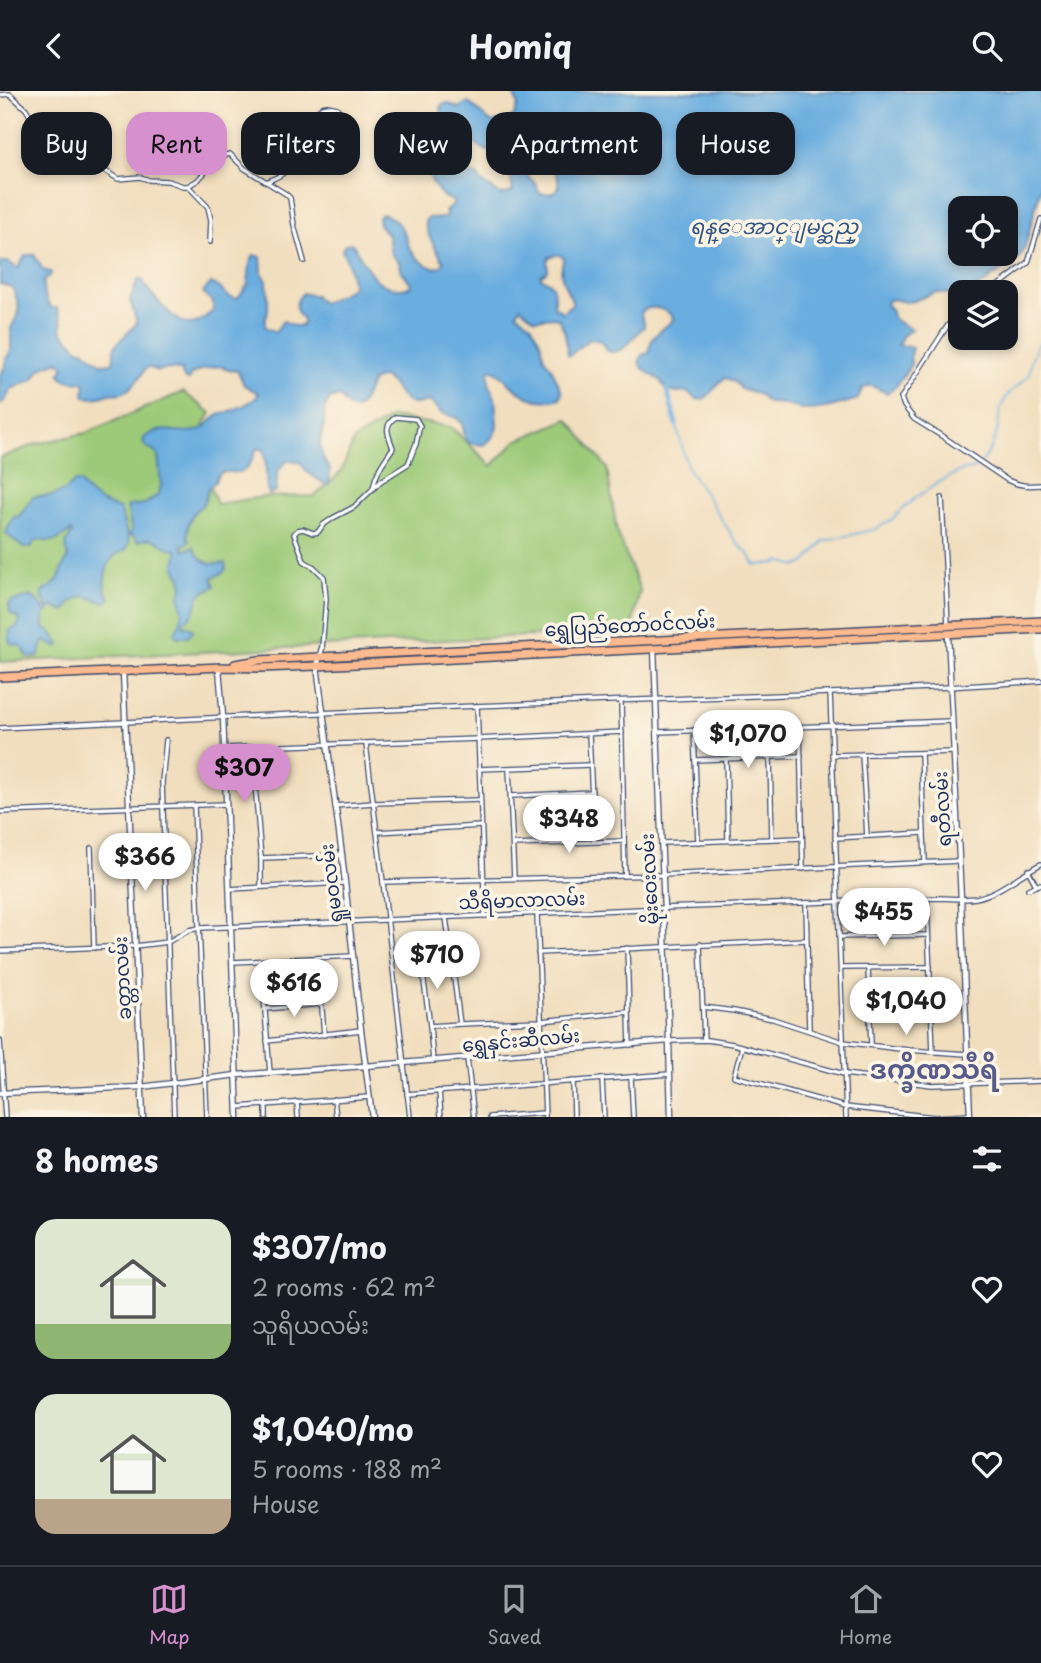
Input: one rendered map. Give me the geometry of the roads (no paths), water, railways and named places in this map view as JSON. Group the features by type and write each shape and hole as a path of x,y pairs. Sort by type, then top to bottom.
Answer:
{"main road":[{"name":"ရွှေပြည်တော်ဝင်လမ်း","path":"948,630 1041,621"},
{"name":"ရွှေပြည်တော်ဝင်လမ်း","path":"0,677 220,667 317,666 430,656 653,644 948,630 1041,629"},
{"name":"ရွှေပြည်တော်ဝင်လမ်း","path":"220,667 259,660 430,656"}],"street":[{"path":"0,95 10,94 26,109 32,119 64,133 93,163 118,179 141,177 188,185 198,180 218,157 230,154 244,168 290,198 304,261"},
{"path":"317,112 327,106 337,108 339,112"},
{"path":"266,182 280,175"},
{"path":"188,185 208,207 211,220 210,241"},
{"path":"1006,280 1028,263 1041,219"},
{"path":"948,327 901,401 914,419 1015,484 1041,485"},
{"path":"322,648 326,599 324,577 304,561 294,534 303,529 318,532 323,525 354,507 373,488 408,464 420,426 416,419 396,417 391,421 388,438 393,448 375,477 373,488"},
{"path":"942,498 948,630"},
{"name":"ရတီလမ်း","path":"948,630 970,1116"},
{"name":"မိုးဝေးလမ်း","path":"653,644 671,1117"},
{"name":"ရှုမဝလမ်း","path":"322,648 317,666 372,1117"},
{"path":"220,667 238,1117"},
{"name":"ခတ္တာလမ်း","path":"123,671 143,1117"},
{"path":"0,727 951,688 1041,681"},
{"path":"830,693 846,1117"},
{"path":"621,701 625,875"},
{"path":"477,706 485,916"},
{"path":"657,731 952,721"},
{"path":"800,726 803,869"},
{"path":"694,730 698,842"},
{"path":"224,748 622,732"},
{"path":"589,734 594,842"},
{"path":"166,740 162,782 174,1117"},
{"path":"366,743 410,1117"},
{"path":"252,747 261,887"},
{"path":"832,755 954,752"},
{"path":"921,753 925,863"},
{"path":"862,754 867,835"},
{"path":"695,760 801,756"},
{"path":"770,757 772,839"},
{"path":"726,759 728,841"},
{"path":"479,769 590,765"},
{"path":"509,768 514,879"},
{"path":"511,796 592,792"},
{"path":"335,806 480,800"},
{"path":"0,812 226,804"},
{"path":"194,806 207,1117"},
{"path":"377,832 481,826"},
{"path":"835,838 924,833"},
{"path":"661,843 803,838"},
{"path":"513,845 624,841"},
{"path":"91,848 94,948"},
{"path":"261,858 342,855"},
{"path":"383,882 663,875 959,861"},
{"name":"သီရိမာလာလမ်း","path":"0,951 135,946 169,942 200,927 961,899 979,897 995,891 1041,864"},
{"path":"1028,870 1039,884 1028,889"},
{"path":"229,889 344,883"},
{"path":"927,899 933,1052"},
{"path":"806,903 809,1030"},
{"path":"490,1117 545,1115 537,914"},
{"path":"446,917 460,1024"},
{"path":"839,937 929,935"},
{"path":"538,953 806,940"},
{"path":"700,944 704,1040"},
{"path":"627,948 630,1045"},
{"path":"420,951 433,1061"},
{"path":"391,952 450,951"},
{"path":"233,962 353,956"},
{"path":"318,958 324,1035"},
{"path":"261,961 270,1073"},
{"path":"840,968 930,967"},
{"path":"869,968 871,1045"},
{"path":"265,1009 321,1005"},
{"path":"703,1007 774,1019 843,1042 967,1054"},
{"path":"429,1026 541,1021 629,1012"},
{"path":"267,1041 360,1030"},
{"path":"0,1039 5,1117"},
{"name":"ရွှေနှင်းဆီလမ်း","path":"2,1092 141,1087 237,1075 704,1040 742,1047 844,1074 932,1085 1041,1081"},
{"path":"742,1047 734,1076 845,1107 935,1117 970,1116"},
{"path":"467,1058 474,1117"},
{"path":"407,1094 670,1073"},
{"path":"631,1077 633,1117"},
{"path":"602,1079 604,1117"},
{"path":"573,1081 574,1117"},
{"path":"439,1091 441,1117"},
{"path":"238,1107 369,1097"},
{"path":"334,1099 335,1117"},
{"path":"297,1102 298,1117"},
{"path":"266,1105 266,1117"},
{"path":"878,1110 878,1117"}],"water":[{"name":"ရန္ေအာင္ျမင္ဆည္","path":"512,91 1041,91 1041,187 1024,250 1018,258 1018,196 948,196 948,266 1008,266 988,280 948,280 948,294 935,292 914,301 887,301 886,304 896,320 912,329 902,336 899,345 912,348 911,364 897,385 887,393 870,385 862,389 858,399 808,410 767,403 760,395 741,389 725,378 712,392 699,400 688,393 675,393 667,389 639,363 642,355 649,353 654,337 673,320 665,311 653,308 642,311 644,327 620,350 609,352 601,342 592,339 568,355 565,333 559,319 535,319 520,307 517,313 531,324 541,343 544,358 562,392 560,398 541,400 529,397 499,373 489,369 497,426 494,435 484,445 466,440 462,423 457,418 441,413 430,401 409,403 384,377 373,380 357,408 352,409 340,397 331,398 325,408 320,440 322,454 330,469 329,484 307,472 301,463 292,460 280,468 276,492 269,494 265,455 263,449 256,449 244,470 223,472 217,477 203,503 194,513 188,529 189,542 182,546 185,550 194,547 206,561 225,563 226,567 224,572 212,578 215,586 202,593 195,610 184,621 183,626 193,630 189,636 175,635 182,613 182,583 175,566 177,550 154,539 138,542 133,535 128,536 127,548 109,563 105,582 110,598 107,602 81,596 71,602 65,612 52,606 44,615 44,628 52,633 60,645 56,647 45,641 40,655 28,657 21,646 11,644 10,630 18,626 20,619 10,613 9,604 31,596 43,609 48,607 42,592 59,578 68,559 66,543 72,533 71,531 55,540 37,540 32,547 24,548 6,534 14,517 19,516 33,497 55,494 74,482 80,482 97,500 120,509 127,534 132,532 127,506 145,504 159,494 161,485 158,456 143,443 144,438 157,431 201,430 218,415 251,402 258,393 244,385 238,371 220,366 191,374 187,380 181,370 157,371 149,367 125,392 89,398 84,395 83,382 69,381 61,376 64,367 59,361 39,370 34,379 11,389 0,404 0,375 11,351 11,328 19,313 12,287 0,284 0,262 8,262 18,268 25,256 34,254 43,270 51,272 44,280 43,291 49,306 58,310 61,331 80,350 84,350 102,364 113,363 115,346 137,323 130,300 138,280 142,279 155,298 176,318 192,324 213,311 213,302 203,293 211,283 231,297 238,298 248,284 250,263 254,255 261,257 262,273 267,281 268,311 265,327 275,332 283,321 294,326 303,324 296,307 303,293 315,296 323,303 353,286 342,250 347,244 352,243 368,270 380,283 388,287 410,287 411,283 402,272 399,262 391,254 388,235 379,224 378,217 382,214 399,225 409,247 425,264 435,268 444,263 430,238 425,222 427,218 439,219 447,216 445,212 454,202 442,195 430,175 477,175 500,195 513,191 510,175 526,175 536,184 539,193 546,194 558,188 556,175 662,175 662,112 515,112 518,104","holes":["555,255 564,259 562,275 572,300 572,304 561,313 555,308 552,286 541,278 548,269 549,257"]},
{"name":"ရန္ေအာင္ျမင္ဆည္","path":"468,102 486,118 486,150 472,144 472,112 442,112 441,105 448,103 459,108"}],"waterway":[{"path":"676,424 688,468 737,543 749,554 754,564 779,561 798,566 806,562 824,541 876,529 941,481 980,465 997,433 1001,407 1007,396 1029,375 1031,361 1041,341"},
{"path":"667,389 676,424"}],"district":[{"name":"ဒက္ခိဏသီရိ","path":"934,1070"}]}
